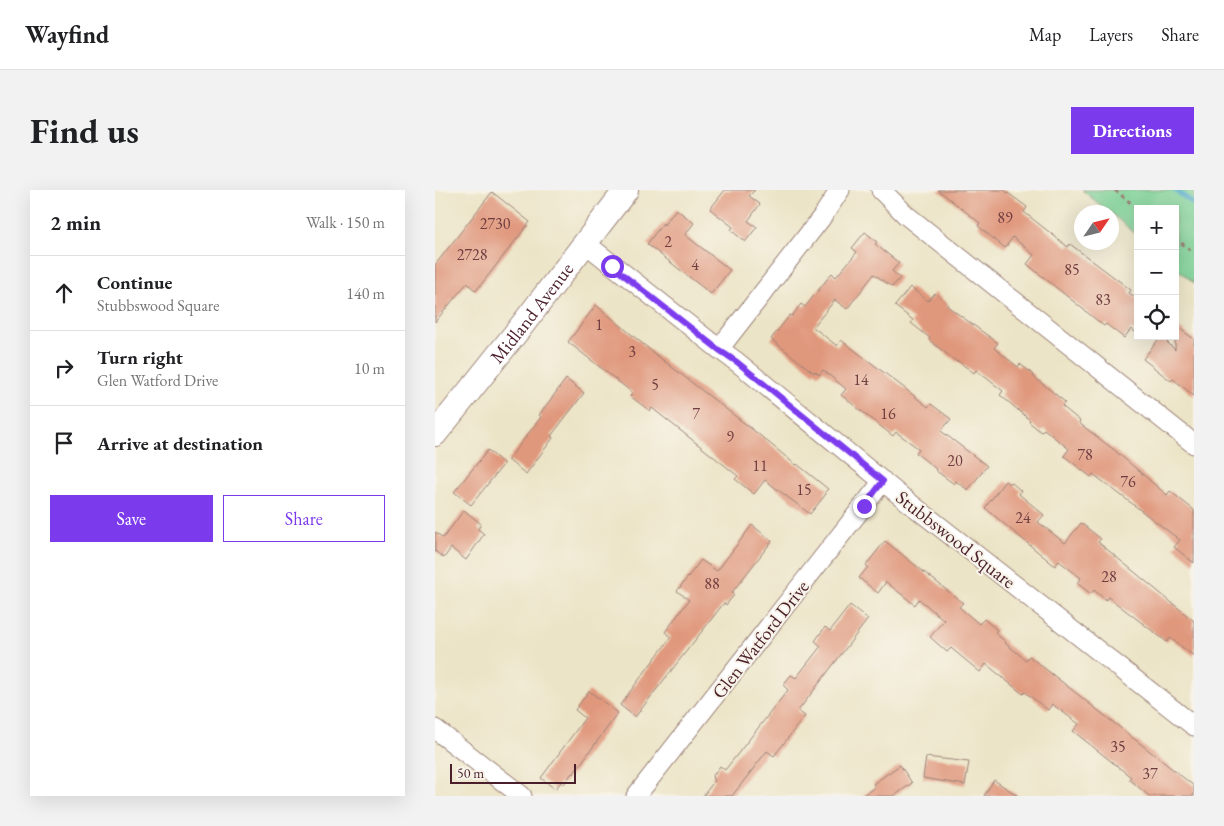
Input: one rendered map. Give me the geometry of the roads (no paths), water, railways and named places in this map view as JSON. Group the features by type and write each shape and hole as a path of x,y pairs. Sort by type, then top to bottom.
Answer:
{"main road":[{"name":"Midland Avenue","path":"435,434 626,190"}],"street":[{"path":"719,350 822,217 840,190"},
{"path":"881,190 907,215 1194,444"},
{"name":"Stubbswood Square","path":"585,243 1194,726"},
{"name":"Glen Watford Drive","path":"636,796 883,481"},
{"path":"435,729 523,796"}],"waterway":[{"path":"1175,190 1194,204"}]}
